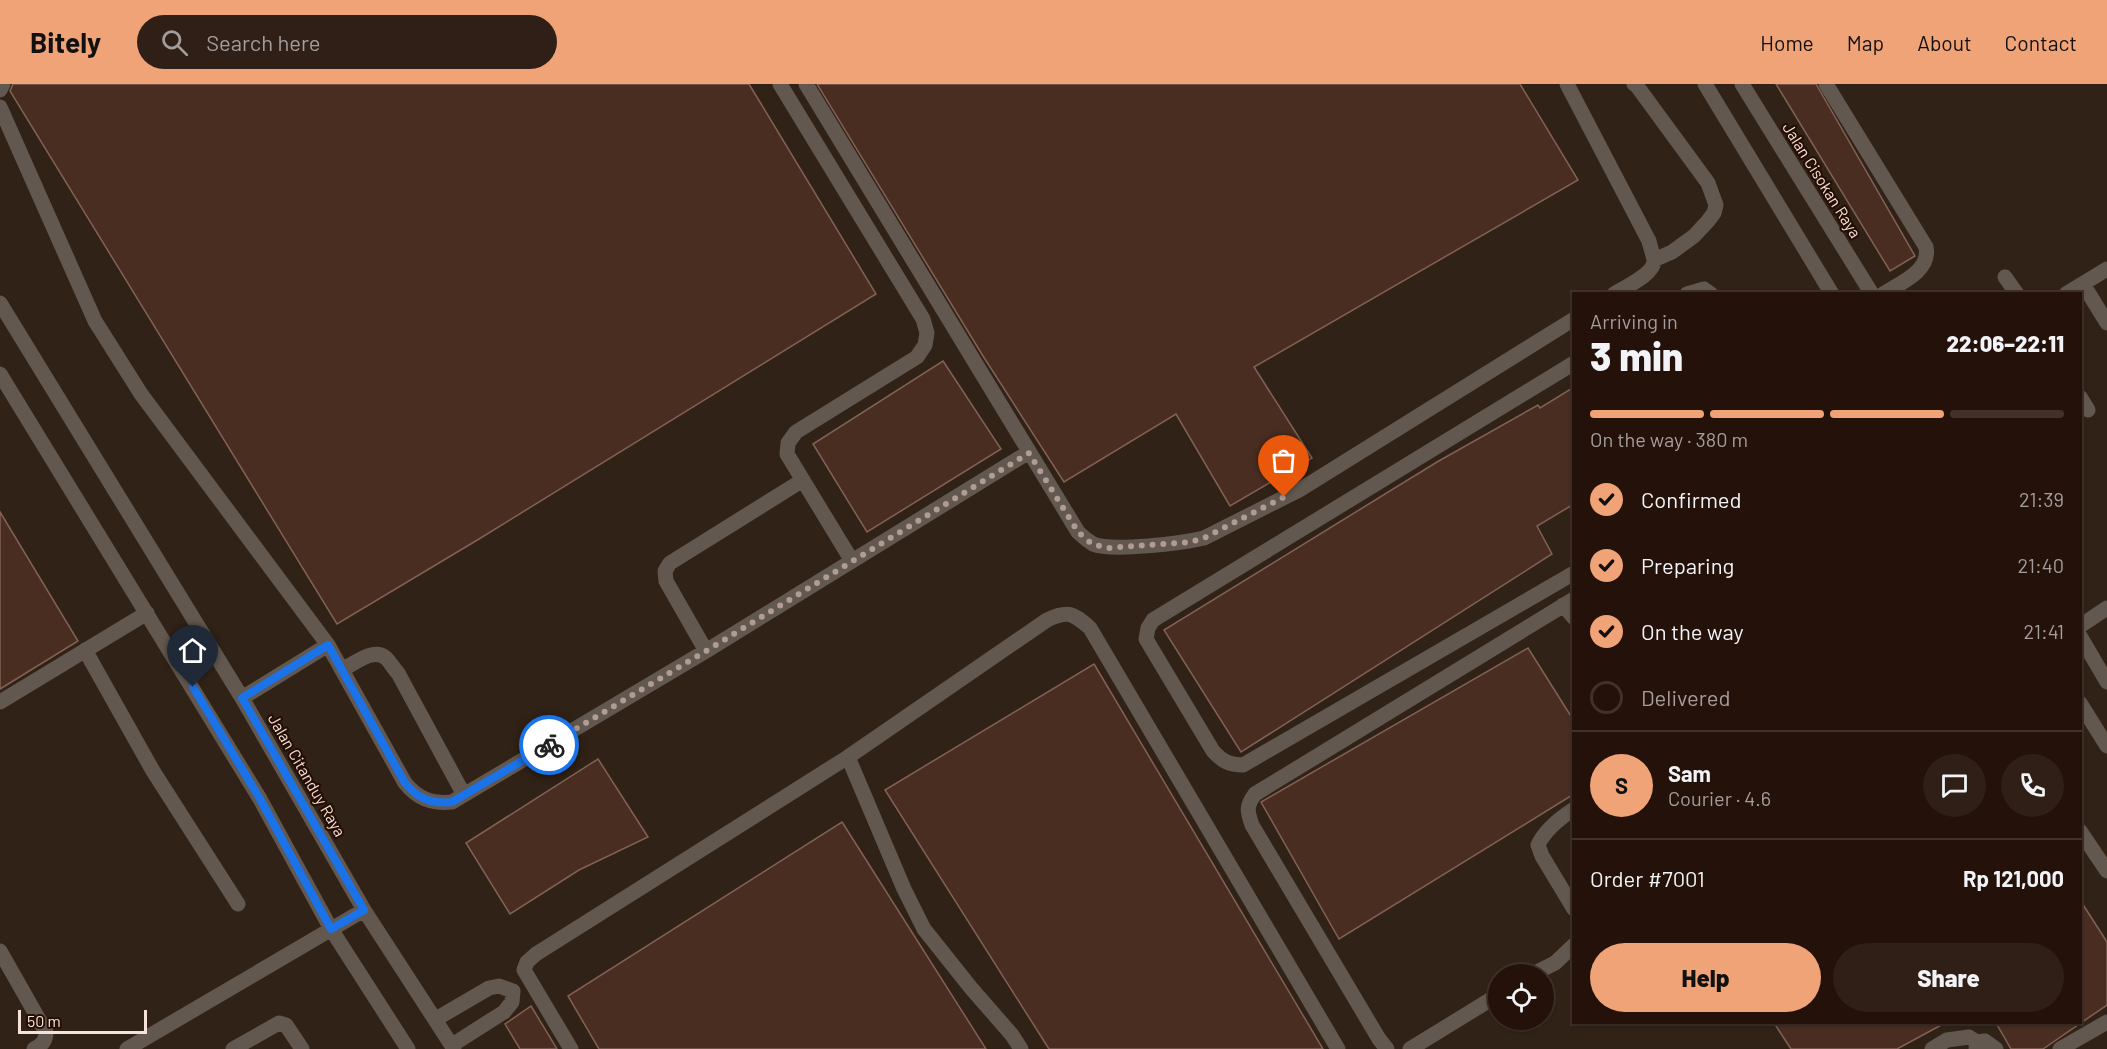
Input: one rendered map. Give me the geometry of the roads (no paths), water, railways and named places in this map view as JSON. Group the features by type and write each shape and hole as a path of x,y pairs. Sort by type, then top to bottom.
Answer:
{"street":[{"path":"0,90 3,84"},
{"path":"780,84 893,268 923,319 927,333 924,345 916,357 795,432 788,443 788,454 852,561"},
{"path":"806,84 1078,532 1092,544 1108,548 1190,542 1204,538 1301,489 1572,320"},
{"path":"1634,84 1708,183 1716,206 1708,221 1694,236 1672,252 1654,260"},
{"name":"Jalan Cisokan Raya","path":"1742,84 1871,292"},
{"path":"1826,84 1926,247 1928,255 1926,263 1886,292"},
{"path":"1571,85 1649,240 1654,260 1653,267 1644,276 1617,292"},
{"path":"1708,85 1831,292"},
{"path":"0,107 95,321 141,394 328,645 405,783 414,794 438,804 452,802 464,795 706,651 1029,453"},
{"path":"2069,292 2107,269"},
{"path":"2005,277 2016,292"},
{"path":"2083,284 2107,323"},
{"path":"1694,292 1704,289 1708,292"},
{"name":"Jalan Citanduy Raya","path":"0,303 242,698 364,910 453,1047"},
{"path":"1572,364 1153,621 1148,628 1146,639 1213,751 1231,765 1243,765 1572,574"},
{"path":"0,374 260,799 331,929 408,1049"},
{"path":"706,651 666,581 665,571 670,563 803,480"},
{"path":"1387,1049 1252,825 1247,811 1248,803 1255,794 1568,602"},
{"path":"2082,625 2107,608"},
{"path":"0,702 147,613"},
{"path":"571,1049 529,980 524,970 527,962 536,954 848,756 1047,620 1061,613 1076,616 1090,628 1338,1049"},
{"path":"2082,639 2107,682"},
{"path":"242,698 328,645"},
{"path":"85,650 153,771 238,904"},
{"path":"342,670 372,654 385,658 398,673 464,795"},
{"path":"2082,705 2107,746"},
{"path":"848,756 904,889 924,929 1012,1035 1021,1049"},
{"path":"1572,810 1556,822 1538,845 1542,856 1572,906"},
{"path":"2082,834 2107,871"},
{"path":"128,1049 364,910"},
{"path":"1553,964 1572,947"},
{"path":"0,951 46,1032 46,1038 34,1049"},
{"path":"513,991 529,980"},
{"path":"436,1019 489,988 499,986 513,991"},
{"path":"453,1047 504,1012 512,1002 513,991"},
{"path":"1410,1049 1488,1001"},
{"path":"2060,1049 2107,1022"},
{"path":"233,1049 279,1023 286,1025 302,1049"},
{"path":"1932,1049 1947,1040 1969,1037 1976,1045 1985,1041 1996,1049"}]}
